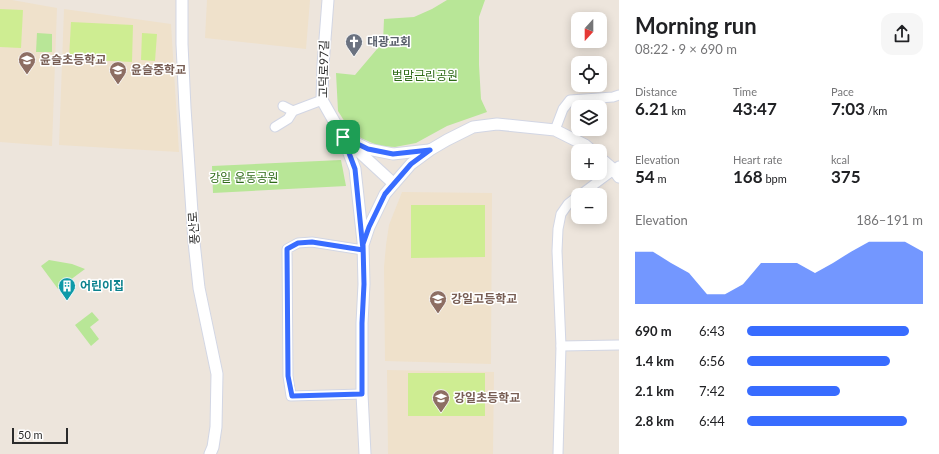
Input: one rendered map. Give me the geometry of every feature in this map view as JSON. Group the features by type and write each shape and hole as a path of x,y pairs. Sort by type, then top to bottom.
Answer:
{"street":[{"name":"풍산로","path":"182,0 182,44 185,108 194,242 199,288 217,374 216,427 210,454"},
{"name":"고덕로97길","path":"328,0 322,100 343,137 393,183"},
{"path":"555,130 562,109 570,100 613,97 619,95"},
{"path":"275,127 288,119 293,111 322,100"},
{"path":"283,106 293,111"},
{"path":"363,247 378,206 393,183 411,164 430,150 473,127 497,124 555,130 585,144"},
{"path":"343,137 368,149 393,154 430,150"},
{"path":"343,137 355,169 363,247 364,284 362,323 362,394 365,454"},
{"path":"591,188 617,171 607,163"},
{"path":"558,454 561,346 557,251 558,229 561,214 571,202"},
{"path":"362,394 292,396 288,376 287,249 298,243 312,242 363,247"},
{"path":"561,346 619,345"}],"shaded area":[{"name":"윤슬초등학교","path":"0,0 12,0 57,8 52,146 0,142"},
{"path":"207,0 310,0 306,49 205,38"},
{"name":"윤슬중학교","path":"64,9 171,24 179,152 59,145"},
{"name":"강일고등학교","path":"402,192 492,193 491,364 385,361 384,267 386,245 389,225"},
{"name":"강일초등학교","path":"387,370 494,372 493,454 388,454"}],"green space":[{"name":"벌말근린공원","path":"447,0 485,0 479,17 479,65 481,99 487,112 447,126 416,143 395,147 379,146 361,138 348,127 338,111 336,73 355,75 383,42 384,19 414,17"},
{"path":"0,9 23,10 21,48 0,47"},
{"path":"71,22 133,25 132,62 69,59"},
{"path":"37,33 52,34 52,52 36,52"},
{"path":"142,33 157,34 155,61 141,60"},
{"name":"강일 운동공원","path":"341,160 346,186 213,193 212,166"},
{"path":"411,205 485,205 485,257 411,258"},
{"path":"49,260 72,264 85,269 58,289 41,266"},
{"path":"92,312 99,320 90,327 99,339 91,346 75,325"},
{"path":"408,373 485,373 485,416 408,416"}],"place":[{"name":"대광교회","path":"354,57"},
{"name":"윤슬초등학교","path":"27,75"},
{"name":"윤슬중학교","path":"118,85"},
{"name":"어린이집","path":"67,301"},
{"name":"강일고등학교","path":"438,314"},
{"name":"강일초등학교","path":"441,413"}],"route":[{"path":"343,137 368,149 393,154 430,150 411,164 385,194 378,206 363,244 364,284 362,323 362,394 292,396 288,376 287,249 298,243 312,242 363,250 355,169 343,137"}]}
